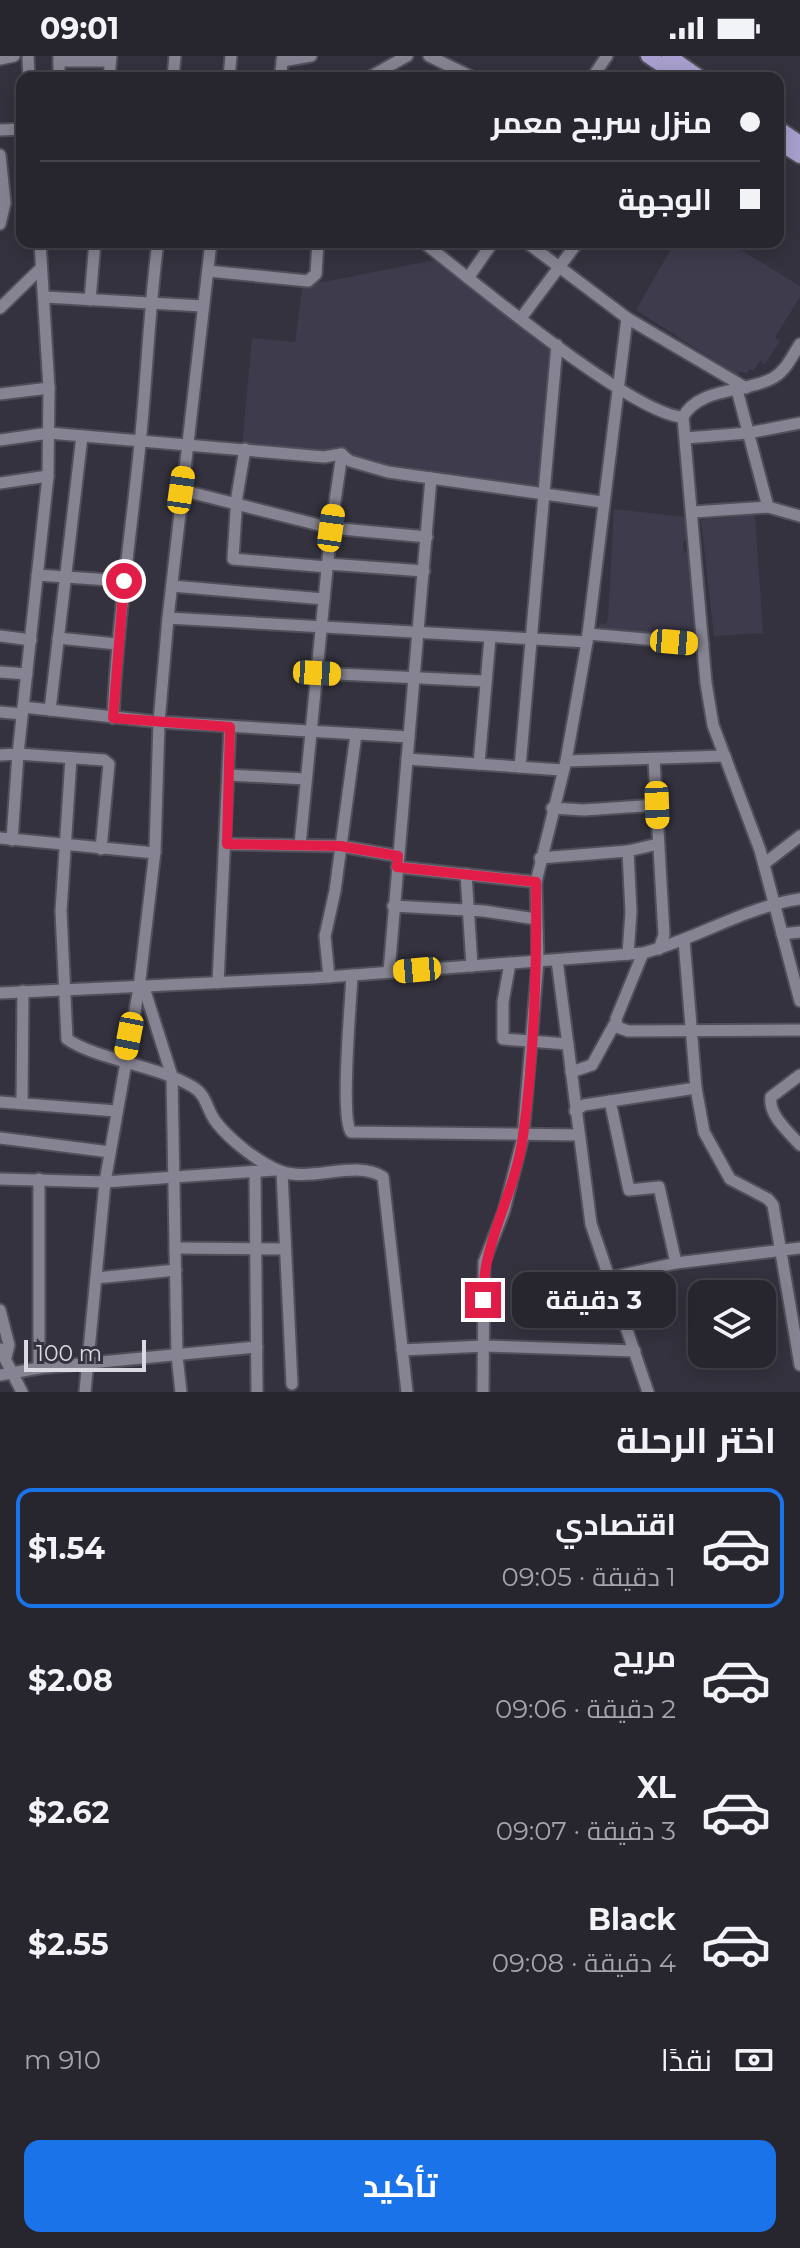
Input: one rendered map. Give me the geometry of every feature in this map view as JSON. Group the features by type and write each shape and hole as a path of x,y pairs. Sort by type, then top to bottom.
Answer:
{"main road":[{"path":"648,56 672,72"},
{"path":"669,56 692,72"}],"street":[{"path":"0,59 14,56"},
{"path":"283,59 311,56"},
{"path":"386,72 407,56"},
{"path":"429,56 462,72"},
{"path":"59,58 111,58"},
{"path":"0,155 5,203 0,224"},
{"path":"40,248 49,388 48,476 6,839 155,853"},
{"path":"90,300 94,248"},
{"path":"113,718 117,644 141,441 150,303 157,248"},
{"path":"85,1392 105,1182 124,1060 142,988 155,853 159,722 168,618 210,248"},
{"path":"208,271 308,281 316,274 318,248"},
{"path":"430,248 557,345 656,412 683,417"},
{"path":"468,278 489,248"},
{"path":"533,248 627,318 742,389"},
{"path":"521,318 573,248"},
{"path":"0,308 39,270"},
{"path":"45,297 202,306"},
{"path":"483,1392 484,1262 504,1211 523,1137 538,961 536,882 564,766 588,638 602,502 627,318"},
{"path":"683,417 696,403 774,378 784,370 800,344"},
{"path":"520,767 557,345"},
{"path":"0,394 49,388"},
{"path":"742,389 748,433 768,507"},
{"path":"683,417 713,725 764,864 800,1001"},
{"path":"686,438 748,433 800,423"},
{"path":"0,440 49,433 324,457 342,454"},
{"path":"50,710 82,436"},
{"path":"245,449 237,503 234,560 424,571"},
{"path":"342,454 350,461 380,470 545,491 602,502"},
{"path":"300,845 331,528 342,454"},
{"path":"0,483 48,476"},
{"path":"389,972 431,478"},
{"path":"181,490 331,528 427,537"},
{"path":"693,512 768,507 800,516"},
{"path":"37,575 124,581"},
{"path":"172,586 324,599"},
{"path":"168,618 490,638 588,638 703,644"},
{"path":"0,636 31,640"},
{"path":"58,638 117,644"},
{"path":"479,764 483,681 490,638"},
{"path":"0,672 27,674"},
{"path":"317,673 483,681"},
{"path":"0,712 50,710 159,722 409,737"},
{"path":"218,983 227,844 230,727"},
{"path":"329,977 325,936 356,734"},
{"path":"0,755 104,760 109,764 101,849"},
{"path":"407,759 520,767 725,756"},
{"path":"71,758 64,846 63,988 68,1042 172,1076 201,1092 217,1123 280,1171 292,1384"},
{"path":"654,760 664,935 659,949"},
{"path":"229,775 306,779"},
{"path":"552,808 584,810 657,805"},
{"path":"764,864 800,836"},
{"path":"227,844 340,846 466,874 536,882"},
{"path":"540,858 628,851 658,844"},
{"path":"628,851 631,912 628,954"},
{"path":"466,874 466,911 472,966"},
{"path":"0,993 329,977 643,953 775,903 800,899"},
{"path":"393,906 536,919"},
{"path":"782,934 800,932"},
{"path":"684,940 701,1124 723,1168 735,1182 756,1191 773,1205 798,1334 800,1365"},
{"path":"571,1072 592,1065 614,1025 643,953"},
{"path":"557,960 591,1224 648,1392"},
{"path":"510,963 503,1002 503,1039 568,1044"},
{"path":"352,975 347,1094 347,1125 351,1132 523,1137 552,1133 578,1135"},
{"path":"142,988 172,1076 177,1356 181,1392"},
{"path":"22,1103 23,991"},
{"path":"614,1025 628,1031 800,1030"},
{"path":"800,1075 771,1097 770,1103 775,1115 800,1145"},
{"path":"575,1111 584,1105 696,1088"},
{"path":"610,1101 629,1190 659,1187 676,1263"},
{"path":"0,1102 116,1111"},
{"path":"0,1138 110,1152"},
{"path":"0,1179 105,1182 280,1171 368,1172 383,1177 407,1392"},
{"path":"255,1173 257,1392"},
{"path":"39,1179 39,1368"},
{"path":"175,1248 284,1249"},
{"path":"608,1278 676,1263 800,1248"},
{"path":"97,1278 176,1270"},
{"path":"0,1310 9,1345 3,1353 22,1392"},
{"path":"402,1350 484,1346 635,1351"},
{"path":"0,1375 39,1368 257,1347"}],"shaded area":[{"path":"672,248 738,248 800,286 800,297 775,337 780,341 765,364 760,361 753,371 750,369 746,374 741,371 737,375 636,310"},
{"path":"434,260 555,354 543,489 242,448 252,338 295,342 303,282 324,282"},
{"path":"614,509 685,517 687,539 683,543 684,551 689,554 697,637 599,631 599,623 606,624 608,618"},
{"path":"755,515 763,633 714,636 701,520"}],"route":[{"path":"124,581 113,718 230,727 227,844 340,846 398,856 397,867 536,882 538,961 523,1137 501,1222 484,1262 483,1300"}]}
